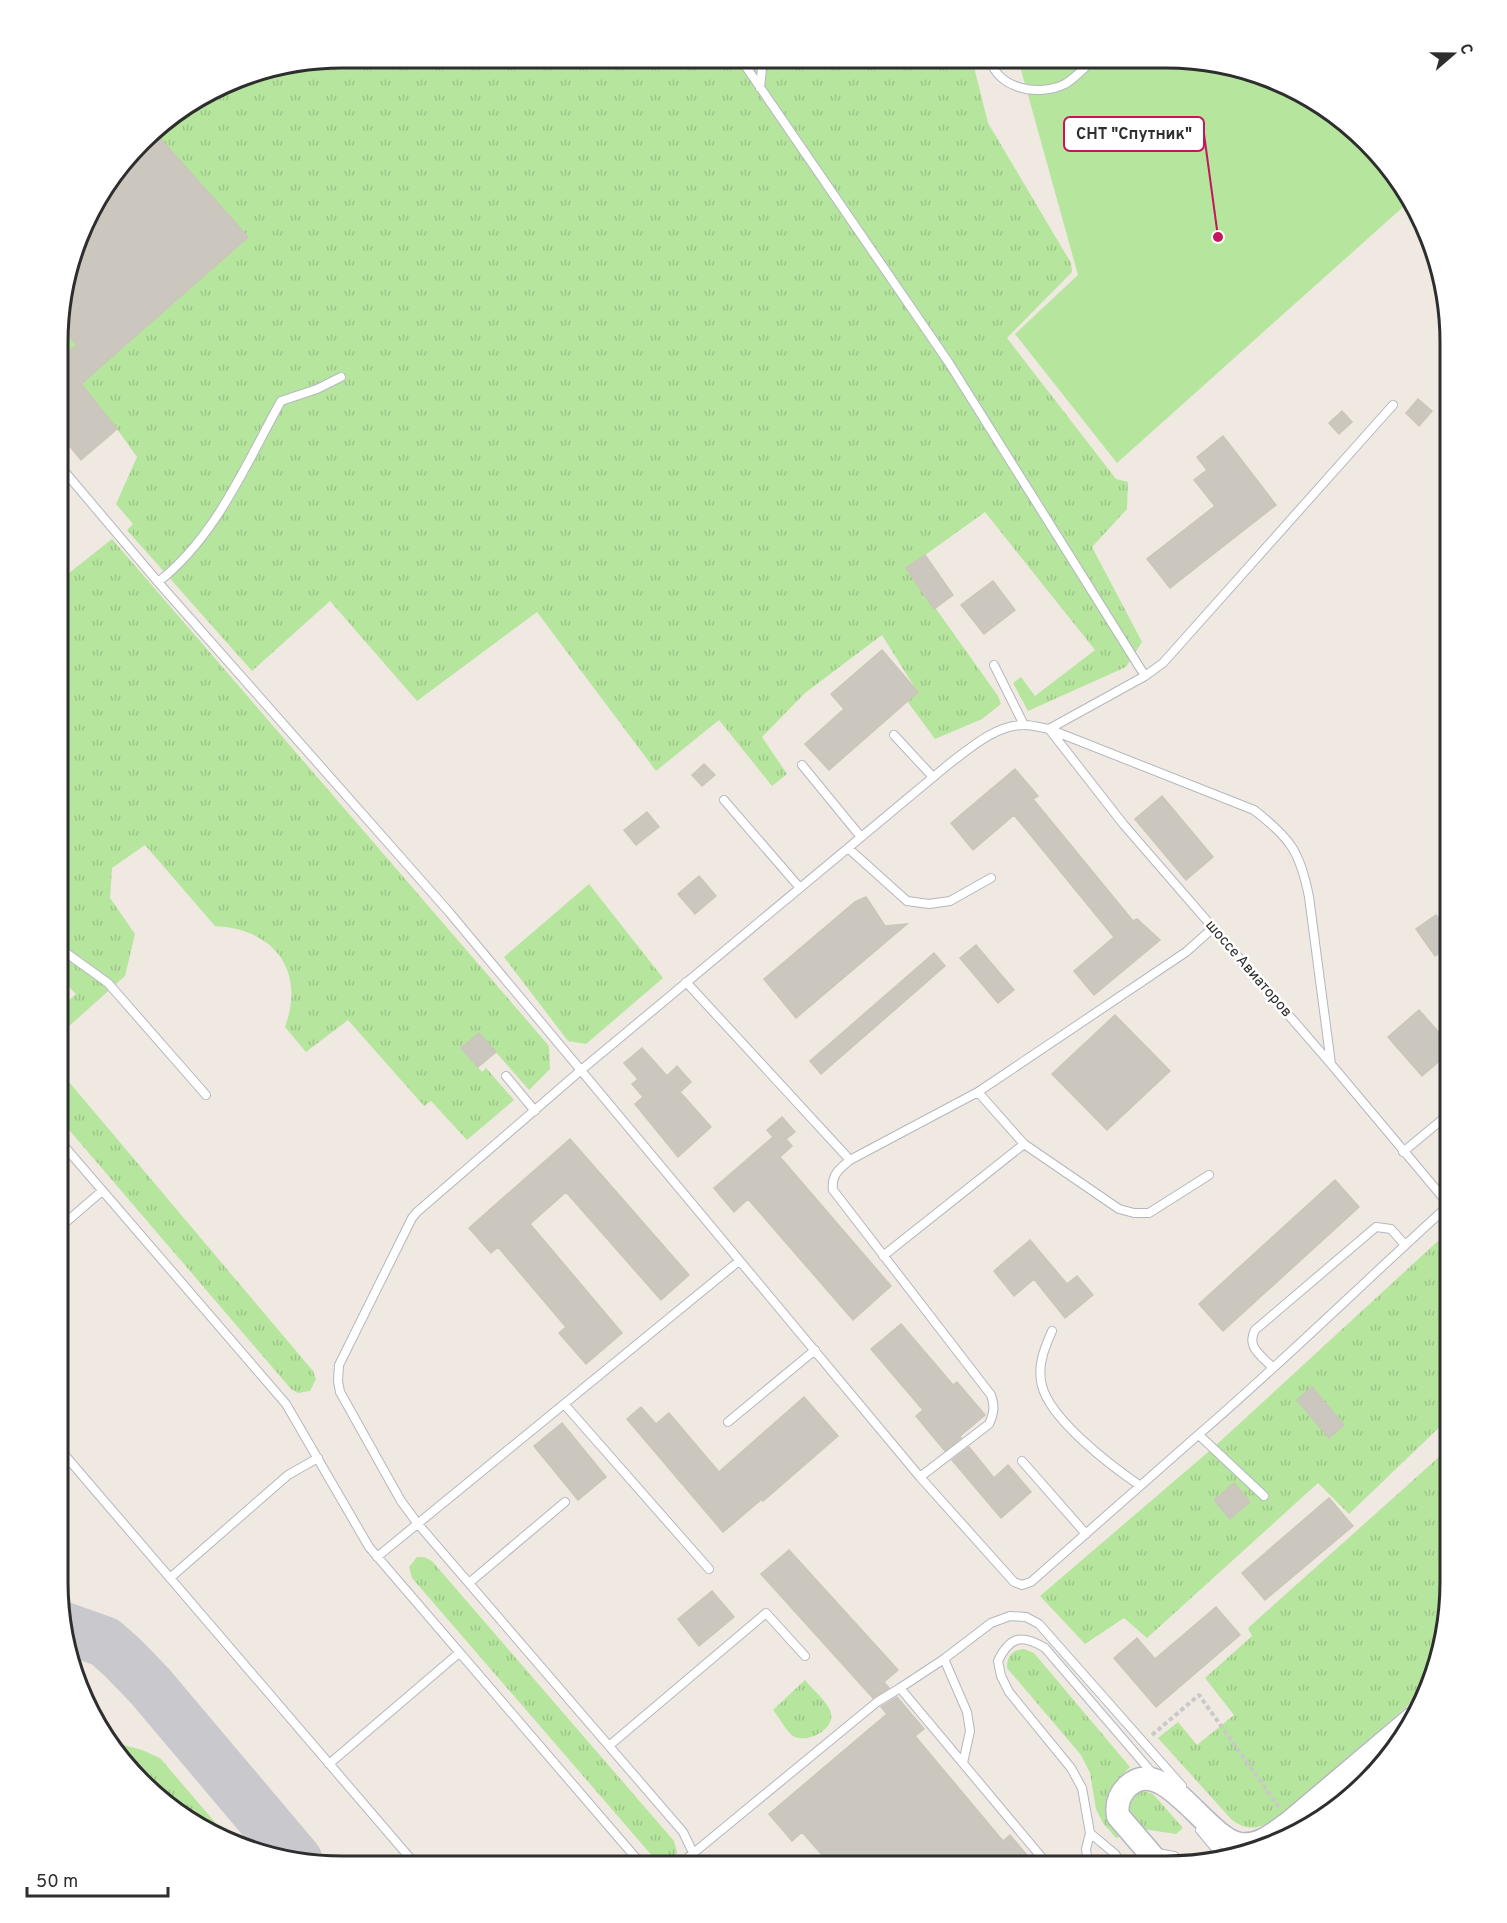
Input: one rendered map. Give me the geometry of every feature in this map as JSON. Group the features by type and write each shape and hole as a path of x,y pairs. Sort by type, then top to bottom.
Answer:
{"street":[{"path":"1276,1832 1391,1736"},
{"path":"1151,1856 1120,1820 1118,1812 1118,1802 1124,1790 1135,1781 1145,1778 1172,1789 1220,1835 1226,1848 1243,1844"}],"lane":[{"path":"747,68 949,363 1145,676"},
{"path":"760,88 763,68"},
{"path":"992,68 1005,82 1019,88 1048,90 1066,83 1084,68"},
{"path":"159,582 179,566 215,521 280,401 317,389 341,377"},
{"path":"1049,729 1145,676 1163,663 1393,405"},
{"path":"68,476 449,912 920,1477 1014,1582 1022,1585 1031,1582 1139,1485 1199,1435 1440,1213"},
{"path":"994,665 1024,724"},
{"path":"695,1856 683,1832 401,1502 340,1392 339,1365 412,1218 580,1071 933,777 977,743 1003,729 1024,724 1049,729 1254,810 1278,828 1294,848 1304,870 1331,1064"},
{"name":"шоссе Авиаторов","path":"1049,729 1124,825 1331,1064 1440,1195"},
{"path":"894,735 933,777"},
{"path":"802,765 861,837"},
{"path":"724,800 800,888"},
{"path":"848,848 908,901 928,904 950,902 991,878"},
{"path":"920,1477 989,1424 994,1413 994,1404 991,1395 833,1190 832,1181 836,1172 850,1160 978,1092 1186,951 1213,928"},
{"path":"68,954 108,983 206,1095"},
{"path":"686,982 850,1160"},
{"path":"506,1076 535,1111"},
{"path":"978,1092 1024,1144 1119,1209 1134,1213 1149,1213 1209,1175"},
{"path":"1403,1152 1440,1121"},
{"path":"883,1256 1024,1144"},
{"path":"68,1151 286,1404 361,1536 377,1557 634,1856"},
{"path":"68,1220 102,1191"},
{"path":"1272,1367 1252,1346 1251,1338 1255,1330 1376,1227 1391,1229 1405,1245"},
{"path":"377,1557 739,1261"},
{"path":"1052,1331 1041,1355 1042,1386 1057,1415 1115,1468 1139,1485"},
{"path":"728,1422 814,1350"},
{"path":"565,1405 709,1569"},
{"path":"1199,1435 1264,1496"},
{"path":"170,1578 288,1475 318,1458"},
{"path":"68,1459 408,1856"},
{"path":"1022,1461 1086,1534"},
{"path":"468,1583 565,1502"},
{"path":"610,1745 766,1613 805,1656"},
{"path":"688,1856 877,1702 944,1659 991,1623 1010,1616 1026,1617 1039,1624 1226,1848"},
{"path":"1087,1856 1086,1849 1090,1833 1082,1788 1071,1768 1009,1692 1001,1676 998,1661 1005,1646 1019,1639 1032,1640 1045,1648 1191,1819"},
{"path":"329,1764 459,1653"},
{"path":"944,1659 967,1712 970,1731 963,1763"},
{"path":"900,1688 1040,1856"},
{"path":"1198,1827 1226,1848"},
{"path":"1090,1833 1116,1856"},
{"path":"1140,1844 1161,1855 1170,1856"}],"path":[{"path":"1149,1737 1199,1695 1290,1822"}],"green space":[{"path":"324,68 974,68 988,123 1071,263 1072,272 1007,338 1116,479 1128,482 1127,509 1092,547 1142,642 1126,667 1028,711 1013,683 1021,677 1035,696 1095,650 985,512 907,568 998,696 1001,704 982,719 935,739 907,701 917,691 882,635 805,693 762,737 787,774 772,786 719,720 656,771 537,612 417,701 330,601 252,671 127,530 133,524 116,504 137,457 68,370 70,306 82,254 104,205 124,175 148,148 189,114 237,88 288,73"},
{"path":"1020,68 1183,68 1219,73 1270,88 1318,114 1346,136 1383,175 1404,206 1117,463 1015,334 1078,275"},
{"path":"112,539 549,1046 550,1069 529,1090 479,1033 461,1048 482,1072 486,1068 514,1100 467,1140 431,1101 424,1106 348,1020 306,1052 285,1027 291,988 288,971 280,956 269,944 254,935 215,926 145,845 112,868 110,898 135,934 125,976 68,1027 68,1001 76,994 68,986 68,574"},
{"path":"589,884 663,978 586,1044 568,1041 504,957"},
{"path":"68,1081 313,1371 316,1379 310,1391 298,1393 291,1389 68,1129"},
{"path":"1438,1241 1440,1244 1440,1427 1349,1514 1318,1483 1147,1638 1124,1618 1085,1644 1040,1596 1214,1447"},
{"path":"1440,1456 1440,1581 1437,1617 1425,1669 1410,1703 1277,1818 1266,1825 1254,1828 1242,1826 1231,1819 1158,1738 1178,1722 1197,1745 1234,1715 1205,1678 1252,1636 1248,1628"},
{"path":"417,1557 424,1557 432,1561 674,1841 677,1852 675,1856 652,1856 412,1578 409,1567"},
{"path":"1024,1649 1034,1653 1130,1767 1114,1784 1106,1799 1107,1816 1119,1837 1116,1838 1103,1823 1096,1809 1090,1773 1081,1755 1007,1668 1011,1654"},
{"path":"805,1680 827,1704 831,1719 829,1725 818,1734 799,1738 790,1734 773,1710"},
{"path":"121,1744 160,1758 218,1825 175,1799 148,1775"},
{"path":"1143,1791 1153,1794 1183,1828 1176,1834 1143,1829 1131,1813 1129,1805 1131,1800"}],"building":[{"path":"159,138 248,237 81,384 117,429 81,460 68,444 68,352 77,345 68,334 68,324 73,288 88,237 104,205 124,175"},
{"path":"1418,399 1432,411 1419,426 1406,413"},
{"path":"1342,411 1352,422 1339,434 1329,423"},
{"path":"1223,436 1276,505 1170,588 1147,559 1215,506 1194,480 1207,470 1197,457"},
{"path":"925,555 953,595 934,609 906,568"},
{"path":"993,581 1015,610 984,634 961,605"},
{"path":"882,650 918,692 829,770 805,744 844,709 831,694"},
{"path":"704,764 715,775 702,786 692,775"},
{"path":"1015,769 1038,796 1033,799 1133,921 1137,919 1160,940 1094,995 1074,971 1114,937 1014,815 973,850 951,823"},
{"path":"1162,796 1213,857 1186,880 1135,819"},
{"path":"647,812 659,827 636,845 624,830"},
{"path":"699,876 716,896 695,914 678,894"},
{"path":"866,897 885,926 907,924 796,1018 764,979 855,902"},
{"path":"1436,915 1440,920 1440,952 1435,956 1416,929"},
{"path":"976,945 1014,990 998,1003 960,958"},
{"path":"934,953 945,966 821,1074 810,1061"},
{"path":"1419,1010 1440,1034 1440,1061 1422,1076 1388,1037"},
{"path":"1115,1015 1170,1071 1107,1130 1052,1074"},
{"path":"479,1033 496,1052 478,1067 461,1048"},
{"path":"642,1048 667,1076 677,1066 691,1082 680,1092 711,1127 678,1157 635,1104 643,1097 632,1084 638,1079 624,1063"},
{"path":"782,1117 795,1132 786,1139 792,1146 780,1157 891,1286 853,1320 748,1199 734,1212 714,1188 773,1137 767,1130"},
{"path":"570,1139 689,1275 661,1300 566,1192 530,1224 622,1333 586,1364 559,1333 566,1327 498,1247 491,1253 469,1228"},
{"path":"1335,1180 1359,1207 1223,1331 1199,1304"},
{"path":"1030,1240 1067,1284 1077,1276 1093,1295 1065,1318 1034,1279 1014,1296 994,1271"},
{"path":"901,1324 953,1385 957,1382 985,1415 945,1451 916,1416 923,1410 871,1349"},
{"path":"1312,1387 1344,1425 1329,1438 1297,1400"},
{"path":"804,1397 838,1436 763,1501 762,1499 723,1532 627,1419 641,1407 656,1424 669,1413 719,1472"},
{"path":"562,1423 606,1477 578,1500 534,1446"},
{"path":"969,1447 994,1478 1008,1465 1031,1492 1001,1518 952,1460"},
{"path":"1234,1483 1250,1502 1230,1519 1214,1500"},
{"path":"1329,1498 1353,1526 1265,1600 1242,1573"},
{"path":"789,1550 898,1670 884,1682 889,1688 873,1698 761,1574"},
{"path":"712,1591 734,1617 699,1646 678,1619"},
{"path":"1216,1607 1240,1635 1156,1707 1114,1658 1137,1638 1155,1659"},
{"path":"897,1697 924,1729 915,1736 1003,1841 1010,1835 1028,1856 823,1856 802,1832 792,1841 769,1814 887,1714 881,1707"}],"taxiway":[{"path":"72,1630 105,1642 123,1658 150,1686 289,1850"}],"place":[{"name":"СНТ \"Спутник\"","path":"1218,237"}]}
